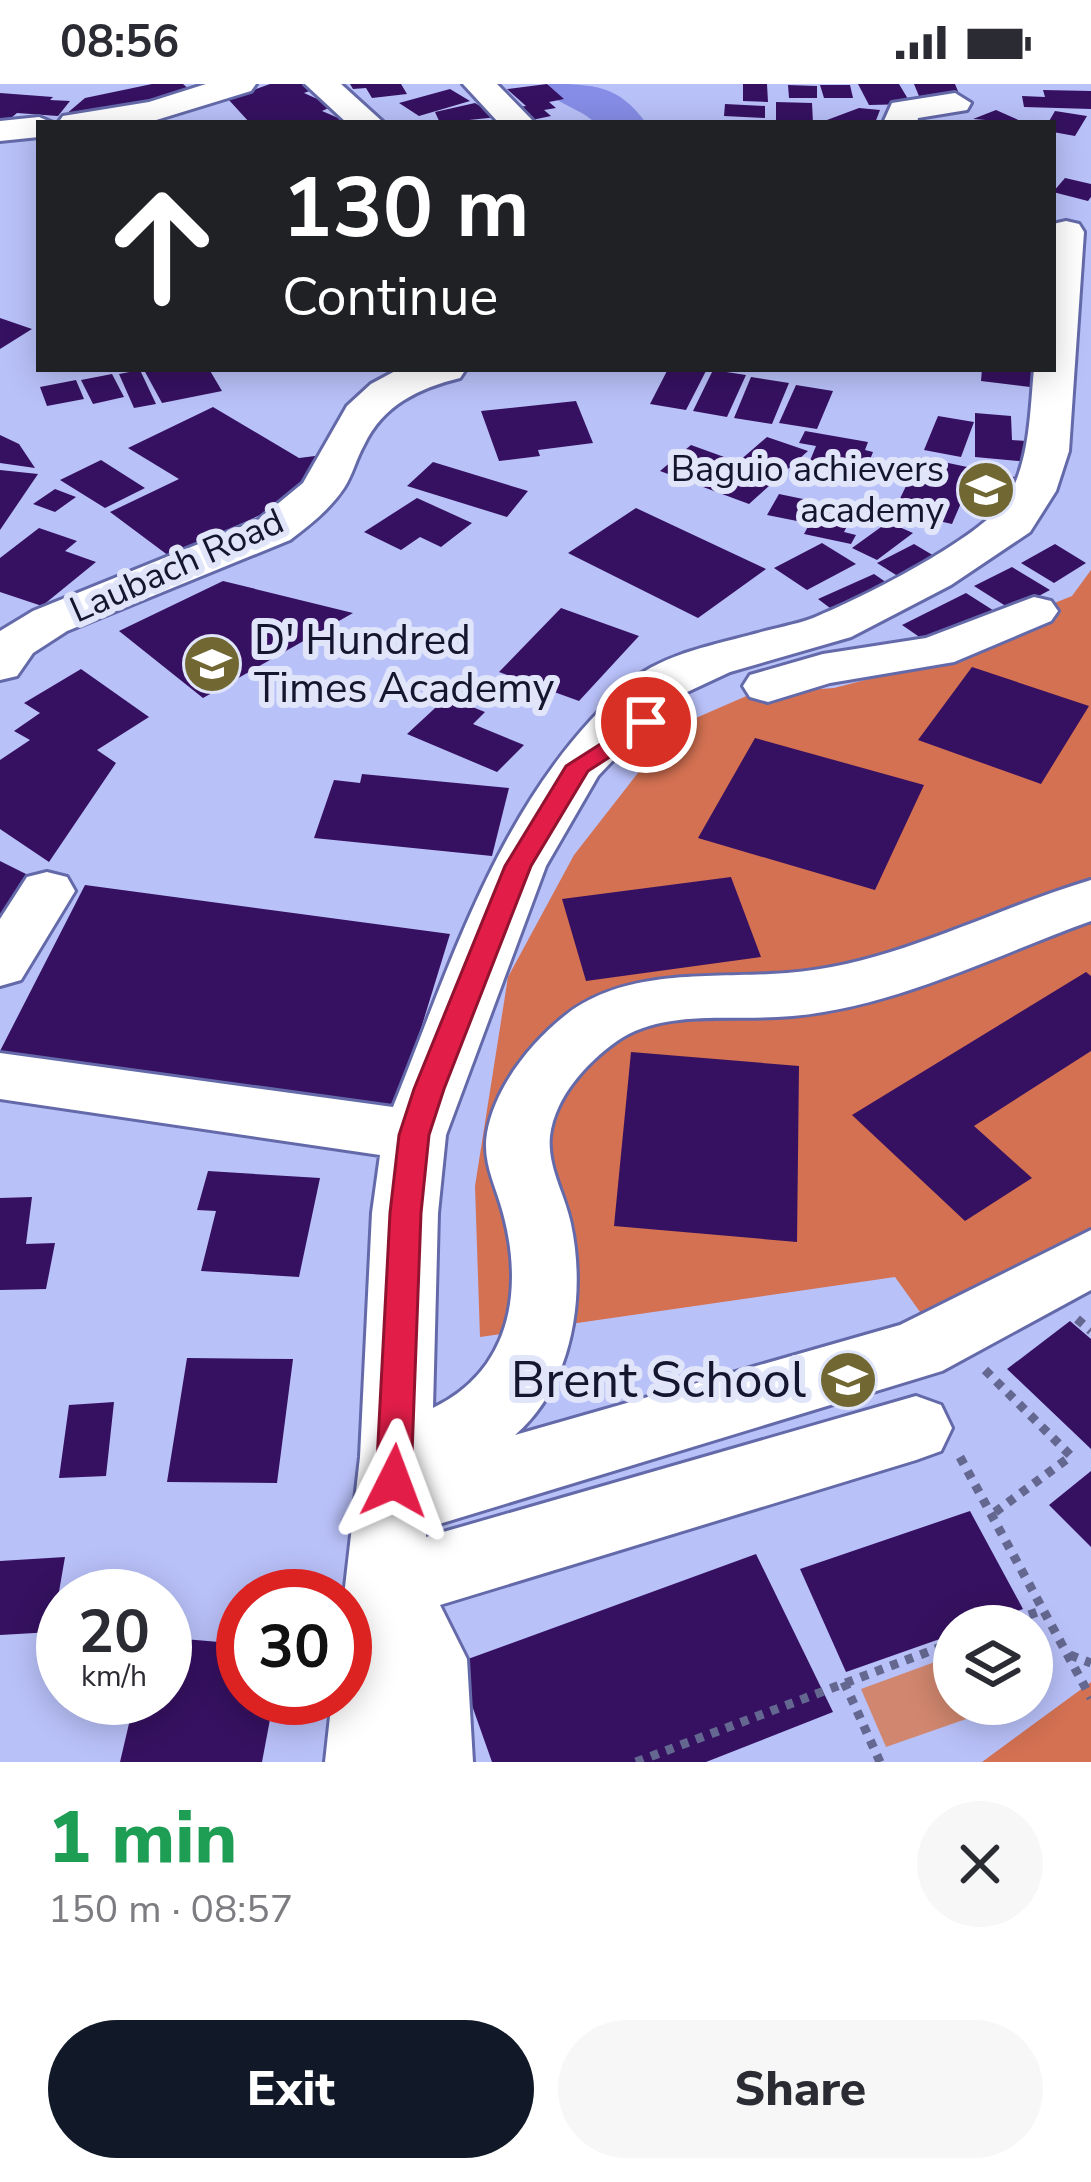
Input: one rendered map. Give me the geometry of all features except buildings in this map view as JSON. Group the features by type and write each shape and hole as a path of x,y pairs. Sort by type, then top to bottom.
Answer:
{"street":[{"path":"101,120 180,105 240,84"},
{"path":"321,84 335,91 364,120"},
{"path":"479,84 515,120"},
{"path":"902,120 904,110 914,105 955,103"},
{"path":"0,130 36,127"},
{"path":"366,1762 393,1481 405,1213 414,1135 518,866 578,766 652,689 713,661 835,627 934,575 1014,523 1034,491 1075,342 1074,231"},
{"name":"Laubach Road","path":"0,664 15,643 50,621 274,530 302,510 325,484 356,419 372,400 437,372"},
{"path":"578,766 646,722 823,669 937,651 1034,611"},
{"path":"0,965 47,891"},
{"path":"393,1481 494,1410 531,1358 542,1262 538,1221 521,1172 517,1130 537,1086 601,1021 656,1004 806,993 903,969 1091,900"},
{"path":"0,1076 414,1135"},
{"path":"393,1481 917,1349 1091,1258"},
{"path":"385,1585 932,1432"},
{"path":"385,1585 428,1659 432,1762"}],"path":[{"path":"975,1361 1071,1456 992,1515"},
{"path":"932,1432 992,1515 1040,1605"},
{"path":"1053,1628 1091,1698"},
{"path":"636,1762 933,1650"},
{"path":"1067,1653 1091,1663"},
{"path":"844,1682 880,1762"}],"shaded area":[{"path":"1091,570 1091,1237 948,1351 895,1277 480,1337 475,1186 508,977 574,855 673,728 751,694 834,688 927,664 989,629 1072,596"},
{"path":"933,1663 933,1725 949,1725 886,1747 861,1689"},
{"path":"1091,1682 1091,1762 982,1762 1032,1725 1053,1725 1053,1710"}],"waterway":[{"path":"569,89 599,100 619,120"}],"place":[{"name":"Baguio achievers academy","path":"986,490"},
{"name":"D' Hundred Times Academy","path":"212,664"},
{"name":"Brent School","path":"848,1380"}],"route":[{"path":"394,1481 405,1213 414,1135 429,1089 518,866 578,766 646,722"}]}
